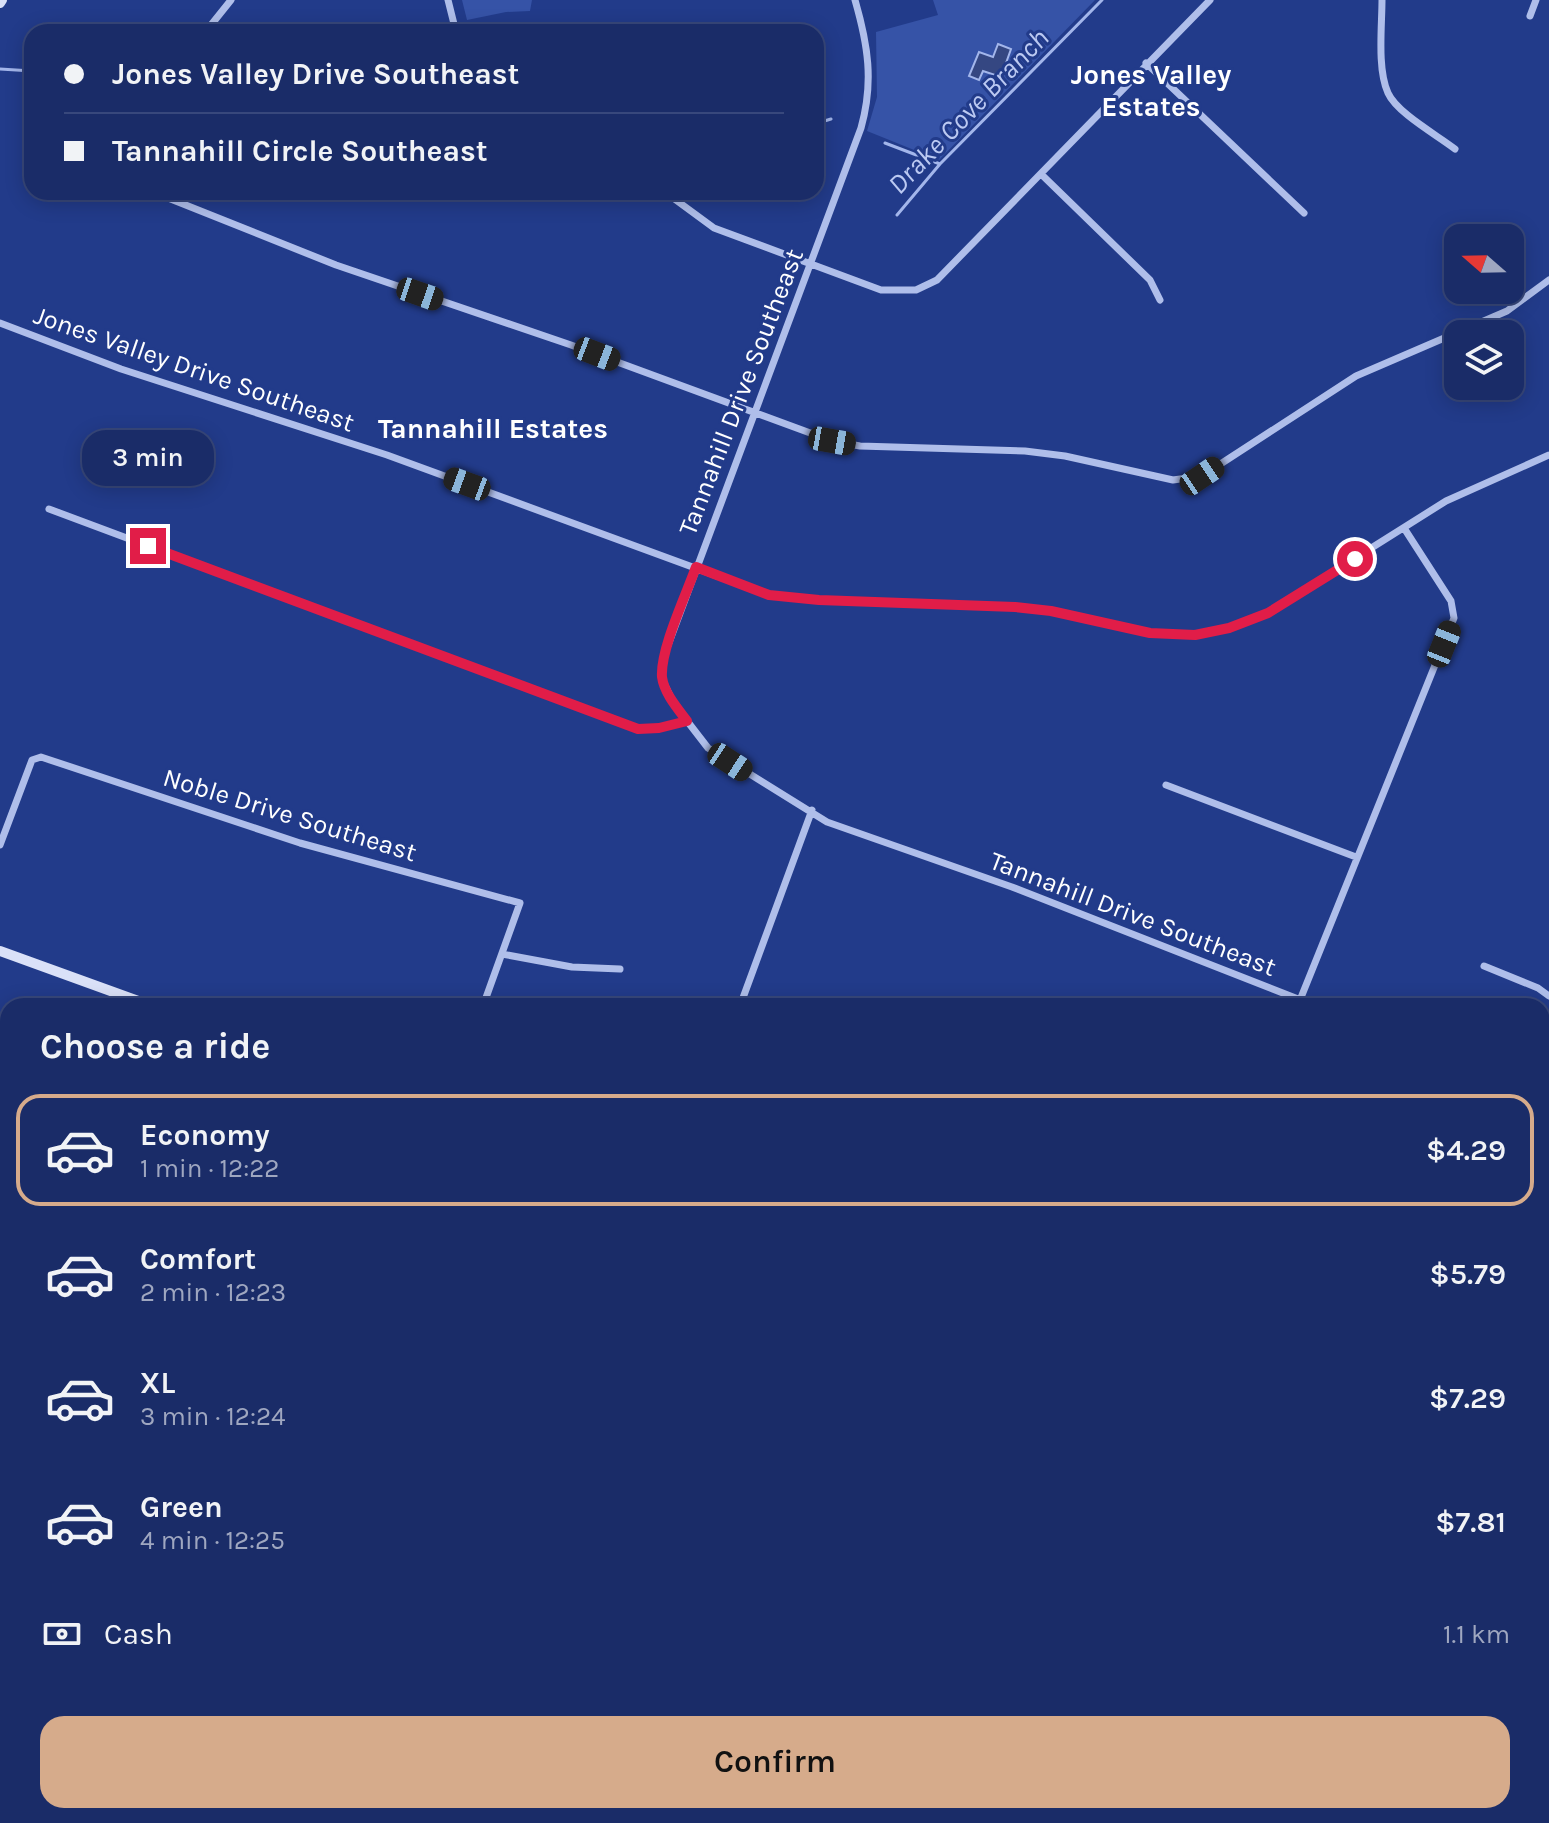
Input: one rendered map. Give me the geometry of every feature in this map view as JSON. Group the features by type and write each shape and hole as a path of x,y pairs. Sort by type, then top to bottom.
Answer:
{"main road":[{"path":"0,951 130,998"}],"street":[{"path":"212,24 231,0"},
{"path":"448,0 454,24"},
{"name":"Tannahill Drive Southeast","path":"855,0 869,52 868,103 664,656 662,679 674,704 708,748 827,822 1012,887 1295,998"},
{"path":"676,200 714,228 810,265 881,290 916,290 937,280 1210,0"},
{"path":"1382,0 1383,75 1389,95 1405,112 1455,149"},
{"path":"1530,16 1536,0"},
{"path":"1146,63 1304,213"},
{"path":"1041,174 1150,280 1160,300"},
{"path":"173,200 336,265 571,345 832,441 860,446 1025,451 1065,456 1173,480 1202,476 1356,376 1507,311 1549,280"},
{"name":"Jones Valley Drive Southeast","path":"0,323 121,369 387,455 769,595 819,600 1015,607 1051,611 1150,633 1195,635 1229,628 1268,613 1446,501 1549,455"},
{"path":"49,509 638,729 687,721"},
{"path":"1301,998 1454,618 1451,601 1404,528"},
{"name":"Noble Drive Southeast","path":"0,845 32,760 41,757 300,843 520,903 486,998"},
{"path":"1166,785 1356,857"},
{"path":"743,998 812,810"},
{"path":"502,954 572,967 620,969"},
{"path":"1484,966 1538,988 1549,996"}],"shaded area":[{"path":"462,0 532,0 530,11 506,12 467,20"},
{"path":"933,0 1095,0 939,160 867,131 877,97 876,32 938,15"},
{"path":"998,44 1011,49 1001,77 983,71 979,80 969,76 979,52 993,57"}],"waterway":[{"name":"Drake Cove Branch","path":"897,215 940,164 1102,0"},
{"path":"0,69 24,70"},
{"path":"824,121 831,119"},
{"path":"885,143 940,164"}],"district":[{"name":"Jones Valley Estates","path":"1151,90"},
{"name":"Tannahill Estates","path":"493,428"}],"route":[{"path":"148,546 638,729 687,721 674,704 662,679 664,656 696,567 769,595 819,600 1015,607 1103,621 1150,633 1195,635 1229,628 1268,613 1355,559"}]}
